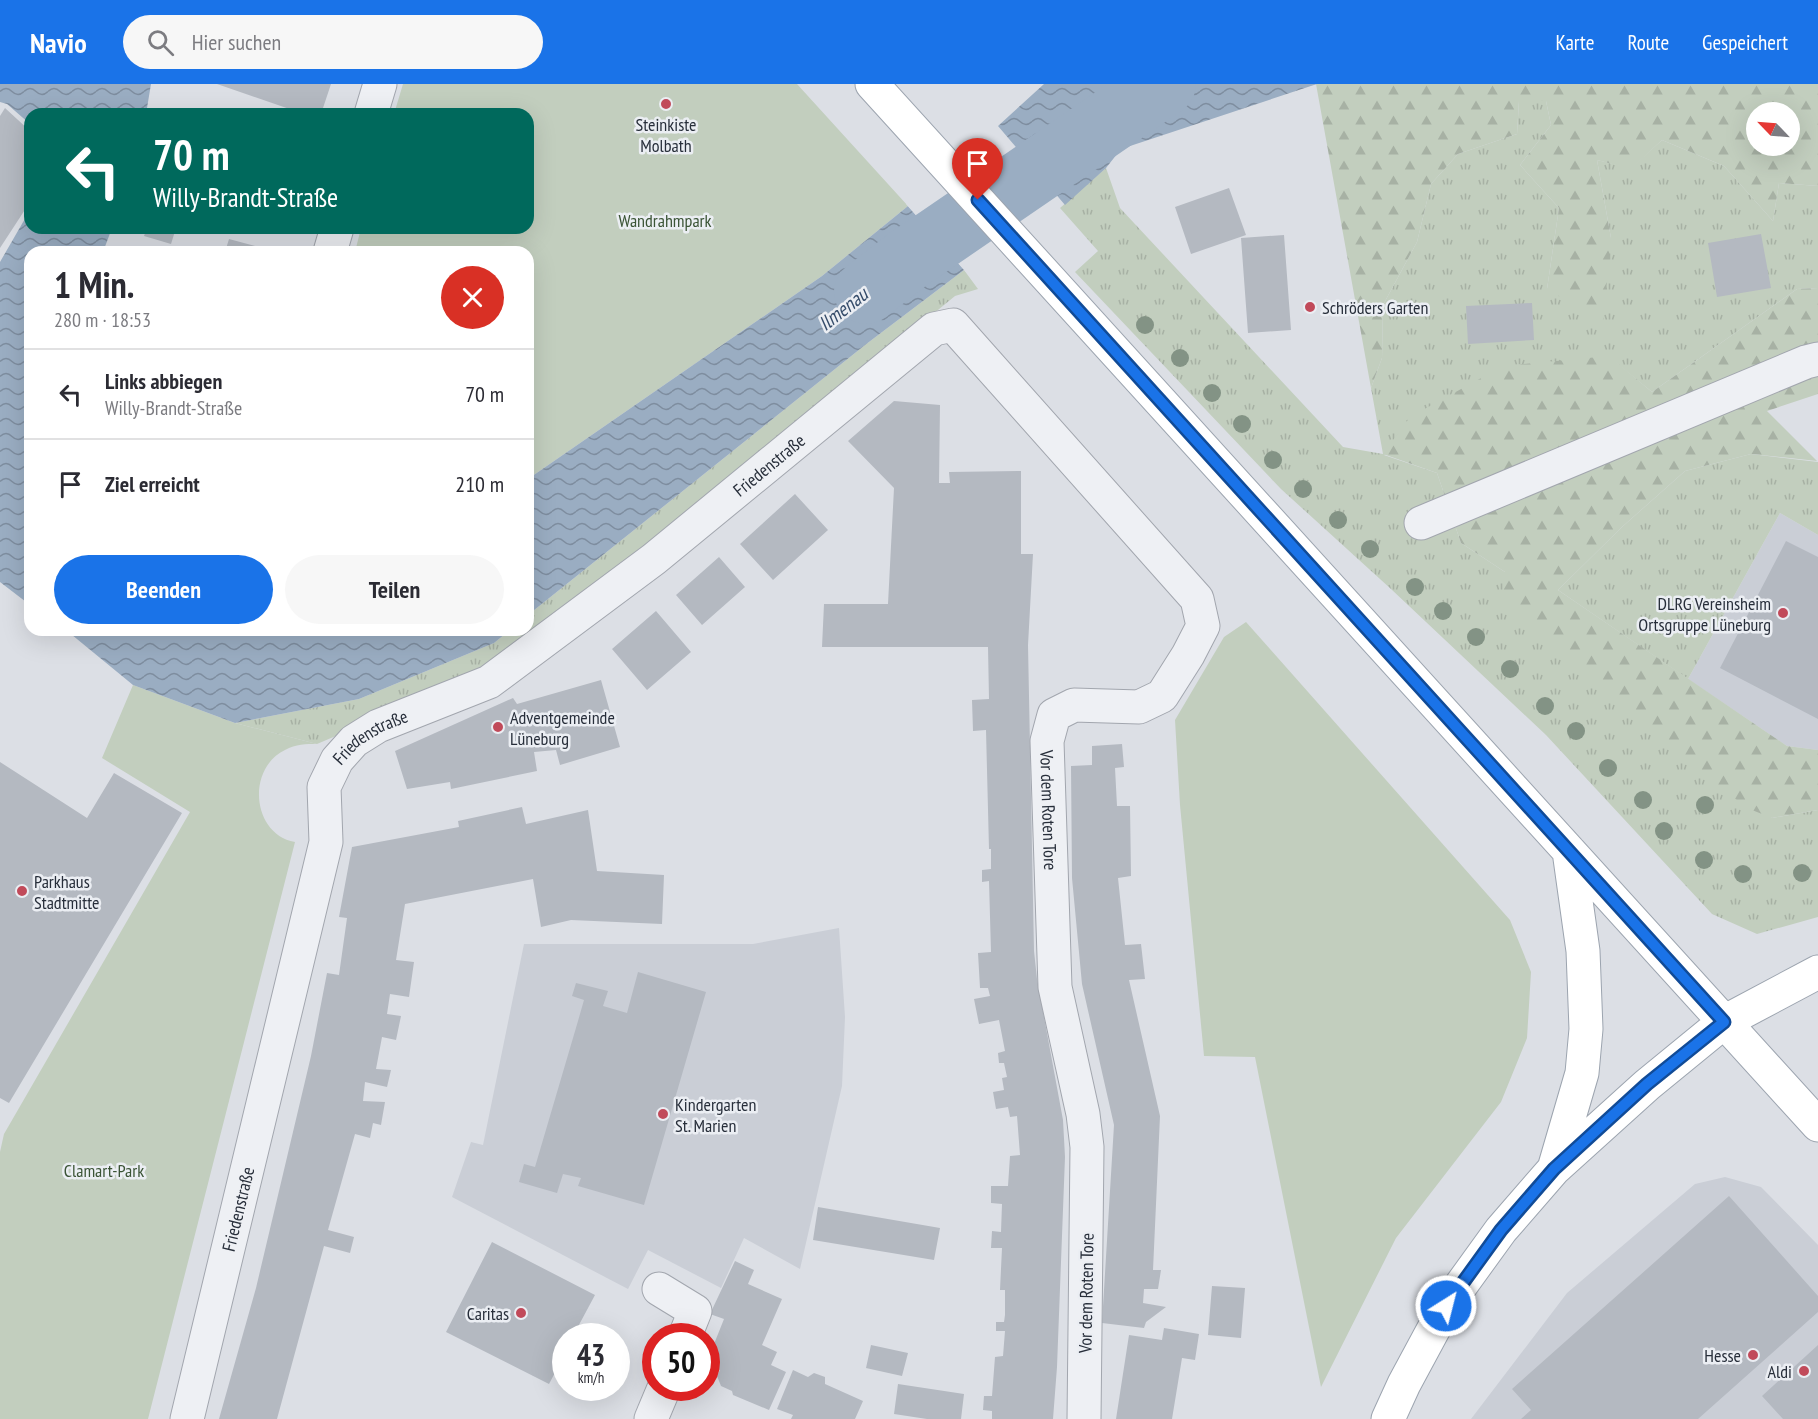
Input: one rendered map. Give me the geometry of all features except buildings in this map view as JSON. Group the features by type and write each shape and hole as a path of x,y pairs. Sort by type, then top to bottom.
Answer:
{"main road":[{"path":"872,84 1816,1123"},
{"path":"1554,1169 1582,1073 1586,1029 1583,951 1569,851"},
{"path":"1388,1419 1446,1306 1501,1230 1554,1169 1647,1084 1724,1022 1818,972"}],"street":[{"path":"373,108 380,84"},
{"name":"Friedenstraße","path":"187,1419 326,842 324,787 337,760 354,741 378,726 489,682 654,559 934,329 953,324"},
{"name":"Vor dem Roten Tore","path":"953,324 1197,600 1203,626 1162,696 1138,707 1074,705 1054,715 1047,741 1055,987 1083,1114 1087,1147 1083,1419"},
{"path":"1421,524 1795,366 1818,359"},
{"path":"659,1289 695,1311 690,1323"},
{"path":"651,1419 659,1401"}],"shaded area":[{"path":"1780,513 1818,535 1818,750 1787,746 1688,679"},
{"name":"Kindergarten St. Marien","path":"839,928 845,1017 842,1086 800,1269 744,1238 721,1288 648,1250 628,1289 452,1197 471,1142 483,1145 524,944 753,944"},
{"path":"1725,1177 1761,1187 1818,1245 1818,1419 1471,1419 1567,1293 1695,1184"}],"green space":[{"name":"Wandrahmpark","path":"403,84 797,84 908,206 822,276 534,475 534,246 356,246 360,234 534,234 534,108 396,108"},
{"path":"1316,84 1818,84 1818,186 1779,183 1773,221 1724,166 1662,140 1631,169 1597,160 1611,238 1603,323 1547,289 1559,208 1520,165 1551,125 1546,101 1519,101 1517,134 1458,154 1431,184 1417,242 1383,305 1382,358 1371,388"},
{"path":"1519,101 1546,101 1551,125 1520,165 1559,208 1547,289 1611,238 1597,160 1631,168 1662,140 1724,166 1773,221 1779,183 1818,186 1818,288 1797,289 1652,392 1609,357 1384,455 1437,473 1461,543 1505,572 1772,818 1818,810 1818,917 1757,934 1712,914 1546,735 1281,489 1075,272 1098,251 1060,208 1106,168 1120,208 1343,447 1383,454 1371,388 1382,358 1383,305 1417,242 1431,184 1458,154 1517,134"},
{"path":"964,270 978,289 955,296 647,549 534,636 534,610 865,345"},
{"path":"1818,288 1818,394 1767,411 1817,461 1751,454 1685,471 1622,527 1558,590 1787,746 1818,750 1818,810 1772,818 1747,808 1606,697 1502,602 1505,572 1461,543 1437,473 1383,454 1410,417 1503,366 1609,356 1652,392 1797,289"},
{"path":"1751,454 1818,462 1818,535 1780,513 1688,679 1558,590 1622,527 1685,471"},
{"path":"1246,622 1510,920 1531,972 1527,1038 1501,1102 1396,1238 1321,1387 1255,1057 1204,1056 1180,805 1175,720 1224,637"},
{"path":"503,636 534,636 488,671 317,744 235,723 359,699 494,643"},
{"name":"Clamart-Park","path":"133,685 235,723 317,744 297,745 272,759 264,771 260,785 259,800 270,827 281,837 295,842 148,1419 0,1419 0,1152 4,1134 190,812 102,758"}],"water":[{"path":"0,84 151,84 147,108 24,108 24,119 7,104 0,102"},
{"path":"1044,84 1317,84 1121,149 1106,168 1065,205 998,126"},
{"path":"908,206 964,270 865,345 534,610 534,475 822,276"},
{"path":"24,220 24,234 110,234 105,246 24,246 24,600 0,582 0,262"},
{"path":"73,636 503,636 494,643 359,699 235,723 133,685"}],"pier":[{"path":"908,203 967,268 966,272 906,204"}],"waterway":[{"name":"Ilmenau","path":"866,292 907,260 1164,84"}],"place":[{"name":"Steinkiste Molbath","path":"666,104"},
{"name":"Schröders Garten","path":"1310,307"},
{"name":"DLRG Vereinsheim Ortsgruppe Lüneburg","path":"1783,613"},
{"name":"Adventgemeinde Lüneburg","path":"498,727"},
{"name":"Parkhaus Stadtmitte","path":"22,891"},
{"name":"Kindergarten St. Marien","path":"663,1114"},
{"name":"Caritas","path":"521,1313"},
{"name":"Hesse","path":"1753,1355"},
{"name":"Aldi","path":"1804,1371"}],"route":[{"path":"978,200 1724,1022 1647,1084 1554,1169 1501,1230 1446,1306"}]}
